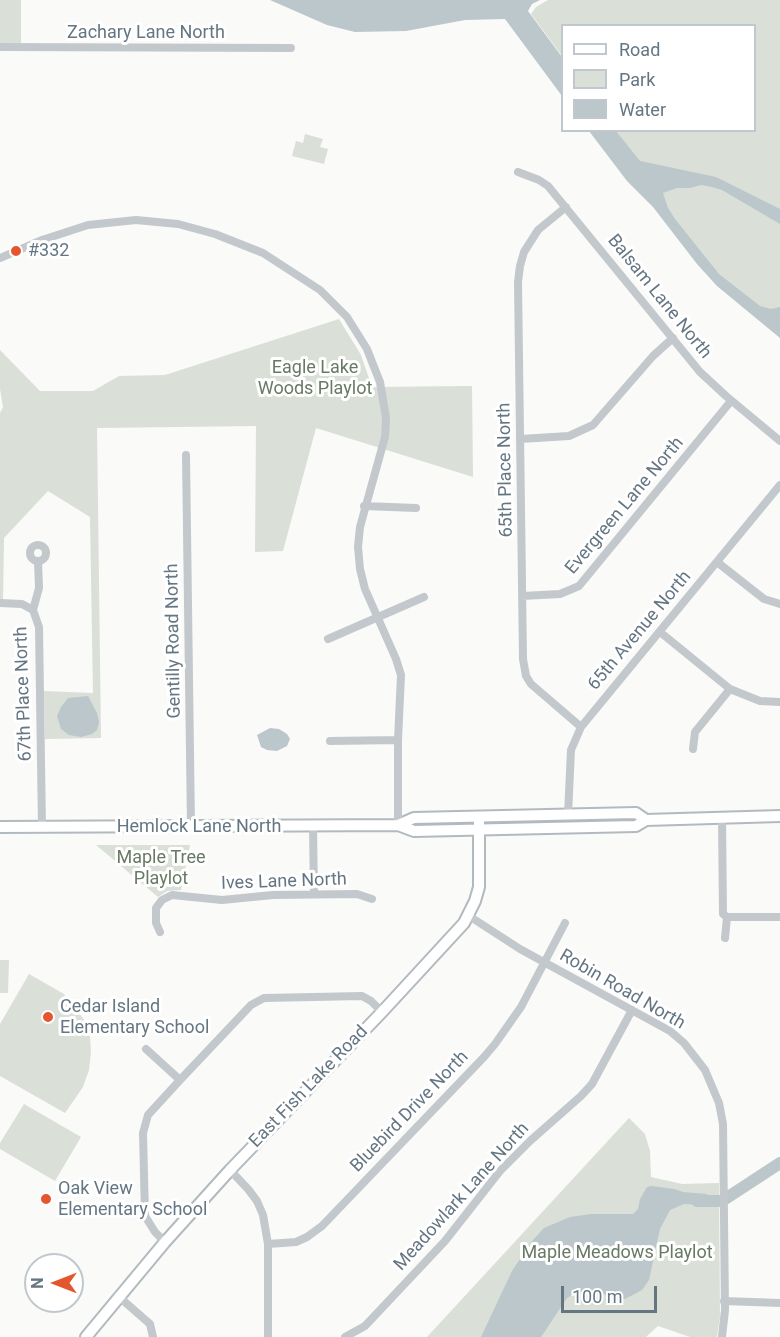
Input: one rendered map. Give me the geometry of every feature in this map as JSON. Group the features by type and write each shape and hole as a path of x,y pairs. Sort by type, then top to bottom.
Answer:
{"main road":[{"name":"Hemlock Lane North","path":"398,825 414,818 636,813 646,820"},
{"name":"Hemlock Lane North","path":"0,827 398,825 414,831 636,826 646,820 780,816"},
{"name":"East Fish Lake Road","path":"86,1337 118,1296 230,1170 382,1012 469,916 479,886 479,817"}],"street":[{"name":"Zachary Lane North","path":"0,46 291,48"},
{"name":"Balsam Lane North","path":"518,172 548,186 700,372 780,441"},
{"name":"65th Place North","path":"566,207 538,230 524,252 518,282 523,659 526,676 538,691 581,727"},
{"path":"0,258 64,231 88,225 136,220 167,222 198,229 249,246 280,262 320,290 347,317 367,349 380,382 386,417 380,454 364,506 358,547 365,589 401,675 398,825"},
{"path":"520,439 569,436 593,425 647,362 673,338"},
{"name":"Evergreen Lane North","path":"522,596 560,594 579,586 731,401"},
{"name":"Gentilly Road North","path":"186,455 191,827"},
{"name":"65th Avenue North","path":"568,815 571,750 581,727 780,485"},
{"path":"364,506 416,508"},
{"name":"67th Place North","path":"38,561 39,588 33,610 39,627 42,828"},
{"path":"717,562 764,599 780,604"},
{"path":"328,639 424,597"},
{"path":"0,603 22,604 33,610"},
{"path":"660,632 730,689 760,701 780,702"},
{"path":"693,749 695,732 730,689"},
{"path":"330,741 398,740"},
{"path":"722,817 723,914 727,917 780,917"},
{"path":"313,826 314,894"},
{"name":"Ives Lane North","path":"160,932 156,922 156,908 162,900 172,895 222,900 273,895 357,894 372,899"},
{"name":"Robin Road North","path":"469,916 500,938 670,1031 684,1042 705,1070 719,1103 723,1124 724,1301 722,1337"},
{"path":"725,938 727,917"},
{"name":"Bluebird Drive North","path":"268,1244 296,1242 322,1226 495,1044 521,1007 566,922"},
{"path":"165,1242 155,1232 145,1216 143,1133 148,1115 180,1080 251,1005 264,998 362,996 372,1001 382,1012"},
{"name":"Meadowlark Lane North","path":"345,1337 365,1326 445,1241 500,1171 547,1125 581,1096 596,1077 632,1010"},
{"path":"146,1049 180,1080"},
{"path":"230,1170 256,1201 263,1215 268,1244 268,1337"},
{"path":"118,1296 150,1324 153,1337"},
{"path":"724,1301 780,1303"}],"green space":[{"path":"0,0 21,0 21,43 0,43"},
{"path":"548,0 780,0 780,327 709,266 667,218 634,156 617,132 756,132 756,24 561,24 561,55 531,14 536,7"},
{"path":"305,134 323,139 320,147 328,149 324,164 292,156 296,141 303,143"},
{"name":"Eagle Lake Woods Playlot","path":"339,319 361,355 372,387 472,386 473,477 316,428 283,551 255,552 256,426 97,428 101,738 45,739 44,691 93,693 90,517 48,491 4,538 3,600 0,600 0,413 3,407 0,389 0,350 40,391 93,391 119,376 165,375"},
{"name":"Maple Tree Playlot","path":"96,845 190,845 181,890 167,891 158,897"},
{"path":"0,960 9,960 8,993 0,993"},
{"path":"29,974 64,994 85,1021 90,1036 89,1070 83,1087 65,1113 0,1076 0,1024"},
{"path":"24,1104 81,1137 55,1181 0,1149 0,1143"},
{"name":"Maple Meadows Playlot","path":"629,1118 645,1134 650,1151 651,1177 682,1184 719,1183 720,1317 717,1337 690,1337 658,1326 646,1337 427,1337"}],"water":[{"path":"270,0 540,0 532,4 528,11 561,56 561,95 505,19 465,20 406,31 355,32 327,25"},
{"path":"590,132 617,132 640,161 716,177 780,209 780,224 722,190 712,187 701,185 677,188 663,193 675,219 719,274 760,306 771,309 780,307 780,338 717,286 653,207 627,181"},
{"path":"88,696 97,713 99,722 97,730 81,737 69,735 61,729 57,716 61,707 68,698"},
{"path":"270,728 279,729 287,734 290,739 287,746 277,751 261,747 257,735"},
{"path":"647,1187 707,1194 712,1201 706,1205 684,1204 670,1210 660,1229 649,1280 642,1290 625,1299 611,1298 604,1294 578,1292 567,1298 541,1337 481,1337 512,1271 544,1228 570,1217 591,1214 633,1214 638,1209 640,1199"}],"waterway":[{"path":"697,1201 722,1201 780,1163"}],"place":[{"name":"#332","path":"16,251"},
{"name":"Cedar Island Elementary School","path":"48,1017"},
{"name":"Oak View Elementary School","path":"46,1199"}]}
